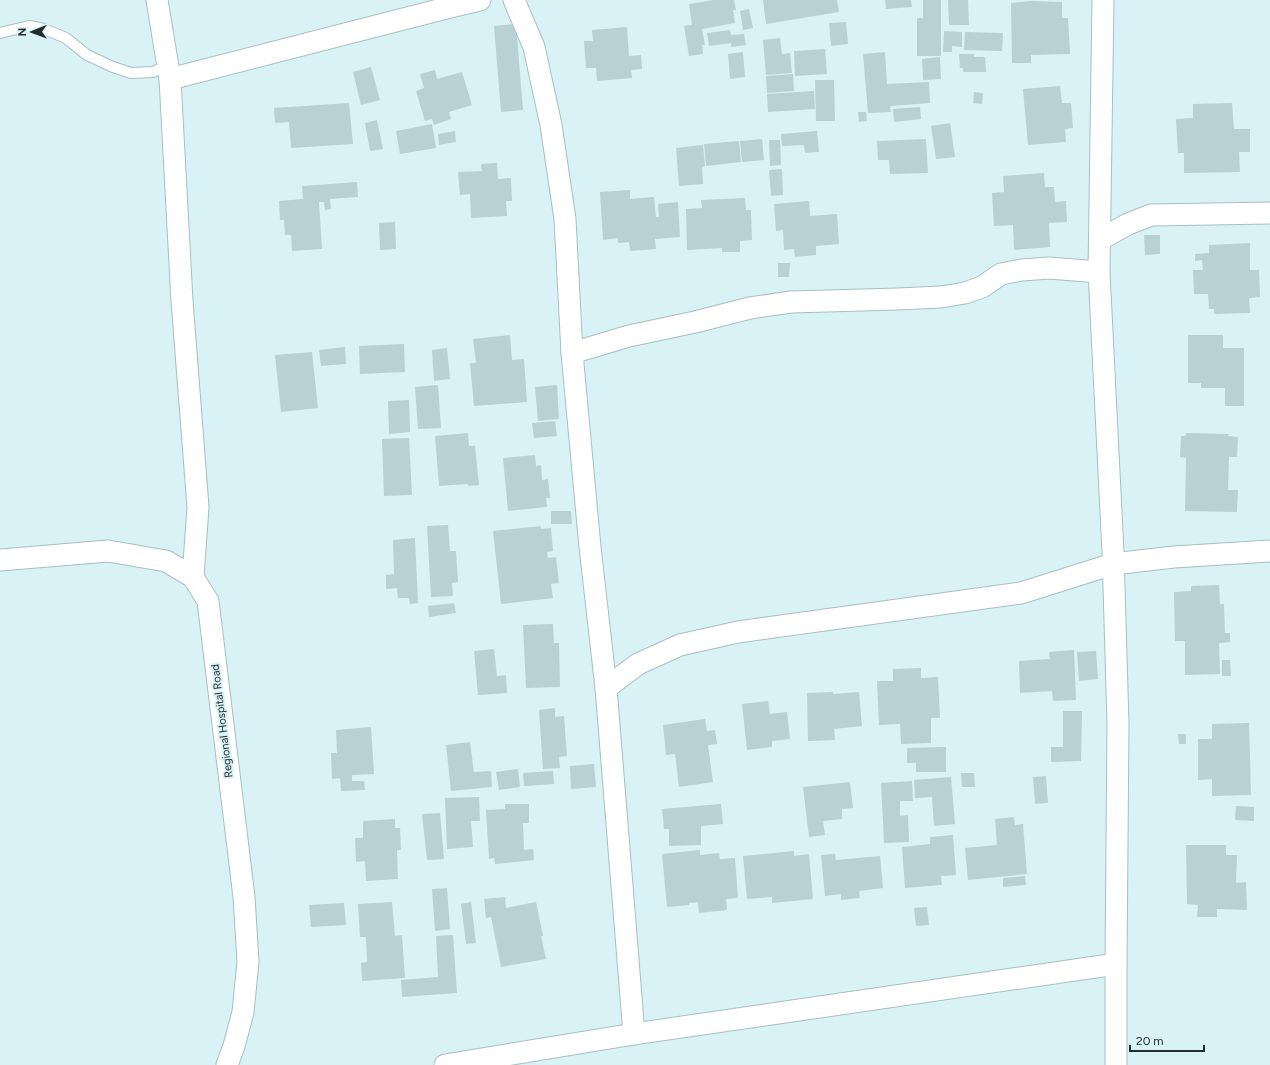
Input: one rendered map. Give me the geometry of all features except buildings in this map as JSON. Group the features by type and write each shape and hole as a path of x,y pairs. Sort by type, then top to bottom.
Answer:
{"street":[{"path":"157,0 169,72 182,300 198,507 192,577"},
{"path":"169,72 454,3 480,0"},
{"path":"514,0 534,47 551,125 565,219 572,353 590,547 606,688 634,1034"},
{"path":"1103,0 1099,272 1113,564 1118,724 1116,1065"},
{"path":"1100,239 1128,224 1151,215 1270,213"},
{"path":"572,353 629,336 695,322 750,308 791,302 941,297 965,293 982,287 1001,274 1022,270 1049,268 1099,272"},
{"name":"Regional Hospital Road","path":"0,560 108,551 166,561 192,577 208,601 244,898 248,962 243,1012 234,1046 227,1065"},
{"path":"606,688 638,664 680,646 738,632 1021,593 1113,564 1174,557 1270,551"},
{"path":"445,1065 634,1034 1116,964"}],"lane":[{"path":"0,33 29,26 44,29 66,38 87,54 113,67 131,73 169,72"}]}
